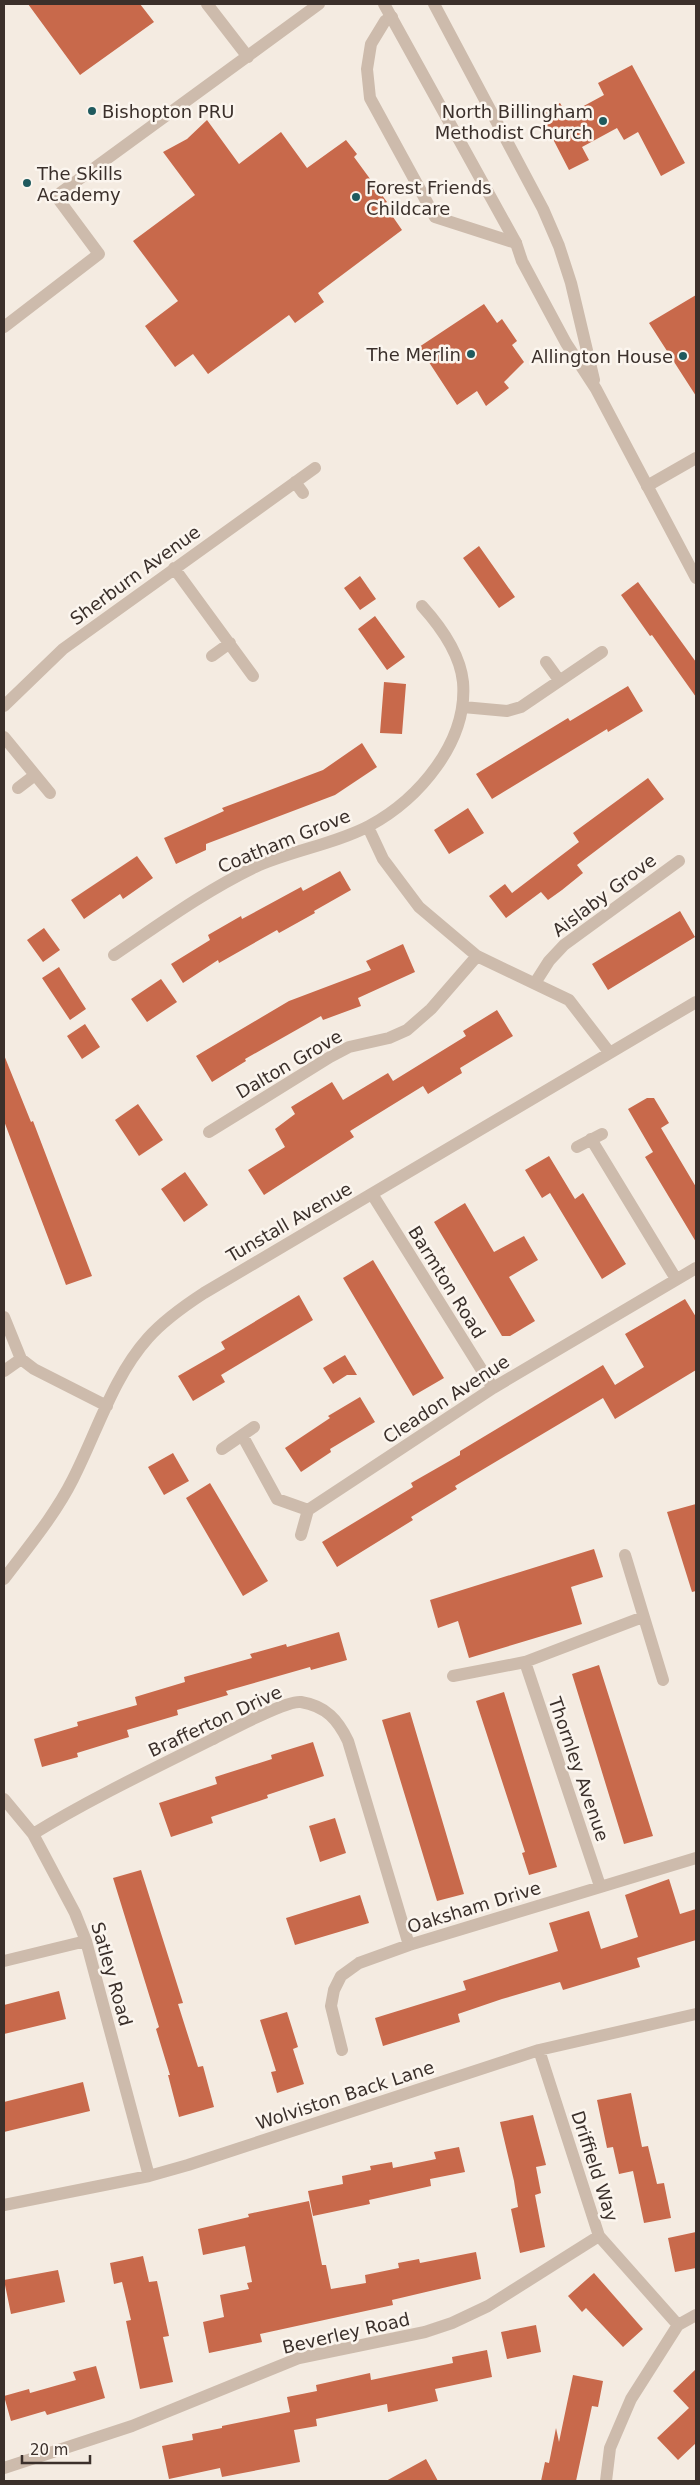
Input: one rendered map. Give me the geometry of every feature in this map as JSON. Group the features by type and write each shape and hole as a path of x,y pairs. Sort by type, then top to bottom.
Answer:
{"street":[{"path":"207,4 248,57"},
{"path":"4,327 99,254 56,196 319,4"},
{"path":"385,4 516,243 533,282 566,343 596,390 696,578"},
{"path":"434,4 543,209 559,246 571,282 596,390"},
{"path":"392,17 385,21 371,44 367,69 370,98 435,217 516,243"},
{"path":"646,486 696,458"},
{"name":"Sherburn Avenue","path":"4,706 51,658 315,468"},
{"path":"295,482 303,493"},
{"path":"174,568 253,676"},
{"path":"422,606 440,626 456,656 462,680 463,707 507,711 521,707 602,652"},
{"path":"212,656 230,643"},
{"path":"546,662 559,680"},
{"name":"Coatham Grove","path":"114,955 223,884 257,867 368,827 414,795 440,762 453,736 463,707"},
{"path":"4,737 50,793"},
{"path":"18,788 35,775"},
{"path":"368,827 383,859 414,900 477,956 569,1000 609,1052"},
{"name":"Aislaby Grove","path":"535,983 549,961 564,945 679,860"},
{"name":"Dalton Grove","path":"210,1132 349,1047 389,1038 407,1030 431,1008 477,956"},
{"name":"Tunstall Avenue","path":"4,1579 46,1524 73,1480 124,1371 148,1338 179,1310 204,1293 696,1002"},
{"path":"577,1147 597,1136 676,1279"},
{"name":"Barmton Road","path":"372,1194 493,1388"},
{"name":"Cleadon Avenue","path":"308,1510 493,1388 696,1268"},
{"path":"4,1317 22,1359 34,1369 107,1406"},
{"path":"4,1371 22,1359"},
{"path":"222,1449 254,1427"},
{"path":"242,1435 278,1499 308,1510 302,1535"},
{"path":"625,1555 663,1680"},
{"path":"453,1676 525,1662 643,1618"},
{"name":"Thornley Avenue","path":"525,1662 600,1886"},
{"name":"Brafferton Drive","path":"33,1834 79,1806 252,1719 299,1702 317,1707 332,1714 348,1741 409,1945"},
{"name":"Satley Road","path":"4,1799 33,1834 75,1913 86,1941 149,2176"},
{"name":"Oaksham Drive","path":"342,2050 331,2006 334,1990 341,1976 359,1963 409,1945 696,1858"},
{"path":"4,1961 86,1941"},
{"name":"Wolviston Back Lane","path":"4,2204 149,2176 188,2165 539,2050 696,2014"},
{"name":"Driffield Way","path":"539,2050 599,2236 678,2325"},
{"name":"Beverley Road","path":"4,2468 132,2426 298,2358 425,2332 452,2323 488,2306 599,2236"},
{"path":"606,2481 610,2448 631,2399 678,2325 696,2315"}],"building":[{"path":"28,4 140,4 154,22 80,75"},
{"name":"North Billingham Methodist Church","path":"632,65 685,163 661,176 638,132 624,140 617,128 582,147 589,160 569,170 540,114 560,103 567,115 604,95 598,83"},
{"path":"207,120 239,164 281,132 307,168 346,140 357,154 354,157 387,202 384,204 402,230 318,293 324,302 295,323 289,315 208,374 193,354 175,367 145,326 178,301 133,241 195,195 163,152 187,139"},
{"name":"Allington House","path":"696,295 696,396 649,323"},
{"name":"The Merlin","path":"484,304 497,323 502,319 517,341 512,345 524,362 504,382 509,388 486,406 477,391 457,405 419,347"},
{"path":"479,546 515,597 499,608 463,558"},
{"path":"360,576 376,599 360,610 344,588"},
{"path":"638,582 696,662 696,697 621,595"},
{"path":"375,616 405,657 387,670 358,629"},
{"path":"384,682 406,684 402,734 380,733"},
{"path":"628,686 643,711 608,732 607,729 492,799 476,774 568,718 570,721"},
{"path":"362,743 377,767 335,795 206,844 206,850 176,864 164,838 224,811 222,808 323,770"},
{"path":"648,778 664,799 577,865 583,873 562,890 548,900 541,892 506,918 489,896 505,884 512,893 579,842 573,833"},
{"path":"468,808 484,833 449,854 434,830"},
{"path":"137,856 153,878 123,899 120,894 84,919 71,900"},
{"path":"340,871 351,890 279,933 277,930 219,963 218,960 183,983 171,964 210,940 208,935 241,916 242,919 301,887 303,891"},
{"path":"680,911 695,937 608,990 592,964"},
{"path":"44,928 60,950 43,962 27,940"},
{"path":"403,944 415,972 358,998 361,1006 323,1020 321,1016 245,1059 246,1061 212,1082 196,1056 289,1001 371,970 366,961"},
{"path":"59,967 86,1009 70,1020 42,978"},
{"path":"161,979 177,1002 147,1022 131,999"},
{"path":"497,1010 513,1036 460,1068 462,1073 428,1094 423,1086 350,1131 354,1137 264,1195 248,1170 285,1147 275,1129 295,1114 291,1107 332,1082 343,1100 388,1073 393,1081 466,1036 463,1031"},
{"path":"85,1024 100,1047 82,1059 67,1036"},
{"path":"4,1055 31,1122 33,1121 92,1276 66,1285 4,1121"},
{"path":"647,1098 654,1098 669,1123 661,1128 696,1187 696,1242 645,1157 653,1152 628,1109"},
{"path":"138,1104 163,1140 139,1156 115,1120"},
{"path":"549,1156 575,1199 583,1193 626,1264 602,1279 550,1193 542,1198 525,1170"},
{"path":"185,1172 208,1205 184,1222 161,1189"},
{"path":"465,1203 494,1252 524,1236 538,1260 509,1277 535,1321 510,1336 502,1336 434,1222"},
{"path":"373,1260 444,1378 413,1396 343,1278"},
{"path":"299,1295 313,1320 221,1375 225,1382 193,1401 178,1376 225,1349 221,1342"},
{"path":"685,1299 696,1317 696,1370 615,1419 603,1398 455,1486 457,1489 411,1517 413,1520 337,1567 322,1542 413,1487 411,1483 460,1455 460,1451 603,1365 615,1385 644,1367 625,1334"},
{"path":"345,1355 357,1375 347,1375 333,1384 323,1368"},
{"path":"360,1397 375,1422 330,1449 331,1452 301,1472 285,1448 330,1418 328,1416"},
{"path":"173,1453 189,1481 164,1495 148,1467"},
{"path":"210,1483 268,1581 243,1596 186,1498"},
{"path":"696,1504 696,1591 692,1592 667,1512"},
{"path":"594,1549 603,1577 571,1587 582,1624 469,1658 458,1621 438,1628 430,1600"},
{"path":"339,1632 347,1660 311,1670 310,1667 226,1691 228,1695 177,1710 178,1715 127,1730 129,1737 77,1753 78,1757 42,1767 34,1739 78,1726 77,1722 137,1705 135,1697 185,1682 184,1677 252,1658 250,1654 286,1644 287,1647"},
{"path":"599,1665 653,1836 624,1844 572,1674"},
{"path":"504,1692 557,1867 529,1875 522,1853 525,1852 476,1701"},
{"path":"410,1712 464,1894 437,1901 382,1720"},
{"path":"313,1742 324,1776 267,1795 268,1798 211,1817 213,1823 171,1837 159,1803 217,1784 215,1777 272,1759 271,1755"},
{"path":"335,1818 346,1853 320,1862 309,1826"},
{"path":"141,1870 183,2003 178,2004 198,2067 203,2066 214,2107 179,2117 168,2075 170,2075 156,2029 159,2027 113,1878"},
{"path":"669,1879 680,1914 696,1909 696,1940 637,1958 640,1967 563,1990 560,1982 502,1999 458,2014 460,2022 383,2046 375,2018 466,1990 463,1981 558,1951 549,1923 589,1911 601,1949 638,1937 625,1895"},
{"path":"360,1895 369,1923 295,1945 286,1918"},
{"path":"59,1991 66,2019 4,2034 4,2005"},
{"path":"287,2012 298,2047 293,2049 304,2084 277,2093 271,2072 276,2071 260,2020"},
{"path":"83,2082 90,2111 4,2132 4,2102"},
{"path":"631,2093 642,2147 648,2146 657,2184 664,2183 671,2218 644,2223 633,2171 619,2174 613,2147 607,2148 597,2100"},
{"path":"533,2115 546,2165 536,2167 541,2193 535,2195 545,2247 520,2253 511,2209 518,2207 500,2122"},
{"path":"459,2147 465,2172 430,2179 431,2186 369,2200 370,2204 313,2216 308,2191 343,2184 342,2176 371,2170 370,2166 392,2162 393,2168 436,2159 434,2152"},
{"path":"309,2201 322,2265 326,2265 331,2289 366,2283 365,2275 399,2268 398,2263 419,2259 420,2263 476,2252 481,2279 392,2300 393,2305 260,2334 262,2342 209,2353 203,2322 224,2317 220,2295 249,2289 247,2283 252,2282 245,2246 203,2255 198,2229 249,2217 248,2214"},
{"path":"696,2232 696,2268 675,2272 668,2238"},
{"path":"143,2256 149,2282 157,2281 169,2336 163,2337 173,2382 140,2389 126,2321 131,2320 122,2282 114,2284 110,2263"},
{"path":"58,2270 65,2302 11,2314 4,2280"},
{"path":"594,2273 643,2329 623,2347 586,2308 582,2312 568,2296"},
{"path":"536,2325 541,2352 507,2359 501,2332"},
{"path":"487,2350 492,2377 435,2389 438,2401 388,2412 387,2404 316,2419 317,2426 294,2430 300,2462 222,2477 220,2468 169,2479 162,2446 193,2440 192,2434 222,2428 222,2426 290,2412 287,2397 317,2391 316,2385 370,2373 371,2380 453,2363 452,2357"},
{"path":"96,2366 105,2398 47,2415 45,2411 11,2421 4,2396 29,2389 30,2393 76,2380 73,2372"},
{"path":"696,2369 696,2443 678,2460 657,2438 689,2408 673,2391"},
{"path":"573,2375 603,2381 598,2407 592,2406 576,2481 541,2481 545,2462 549,2463 556,2428 559,2442"},
{"path":"426,2459 438,2481 386,2481"}],"place":[{"name":"Bishopton PRU","path":"92,111"},
{"name":"North Billingham Methodist Church","path":"603,121"},
{"name":"The Skills Academy","path":"27,183"},
{"name":"Forest Friends Childcare","path":"356,197"},
{"name":"The Merlin","path":"471,354"},
{"name":"Allington House","path":"683,356"}]}
